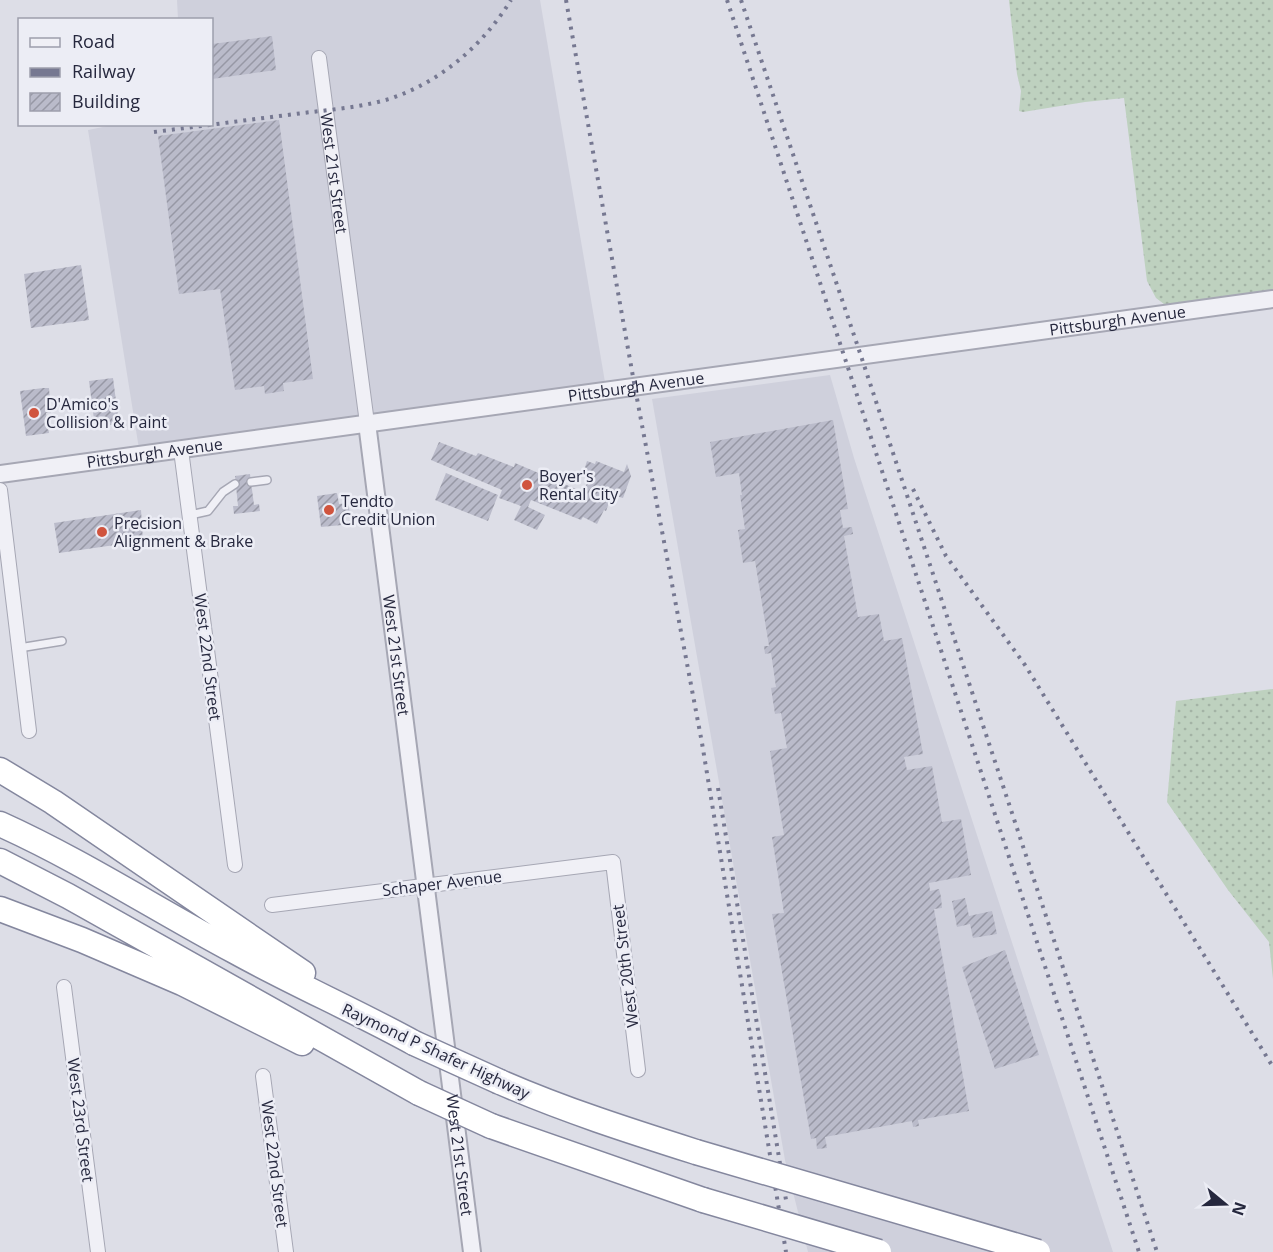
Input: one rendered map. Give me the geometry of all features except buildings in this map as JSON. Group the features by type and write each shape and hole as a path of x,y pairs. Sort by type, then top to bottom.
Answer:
{"highway":[{"path":"0,770 53,802 370,1018"},
{"name":"Raymond P Shafer Highway","path":"0,824 90,869 305,989 370,1018 414,1043 539,1099 696,1152 1038,1252"},
{"path":"0,861 68,896 419,1093"},
{"path":"3,910 182,982 283,1035 491,1126 703,1200 879,1252"}],"street":[{"name":"West 21st Street","path":"319,58 472,1252"},
{"name":"Pittsburgh Avenue","path":"0,474 1273,299"},
{"name":"West 22nd Street","path":"181,450 235,865"},
{"path":"0,490 29,731"},
{"name":"Schaper Avenue","path":"272,905 613,862"},
{"name":"West 20th Street","path":"613,862 638,1070"},
{"name":"West 23rd Street","path":"64,987 98,1252"},
{"name":"West 22nd Street","path":"264,1076 286,1252"}],"lane":[{"path":"251,482 267,480"},
{"path":"190,515 208,511 223,492 235,484"},
{"path":"19,648 62,641"}],"shaded area":[{"path":"177,0 540,0 606,388 139,449 88,130 108,126 213,126 213,18 178,18"},
{"path":"830,375 854,458 1113,1252 808,1252 785,1160 652,399"}],"green space":[{"path":"1009,0 1273,0 1273,293 1168,307 1156,298 1147,281 1124,98 1019,111 1021,91"},
{"path":"1273,689 1273,979 1269,942 1228,890 1167,802 1176,701"}],"railway":[{"path":"213,124 366,105 408,92 443,72 474,47 511,0"},
{"path":"566,0 635,388 702,743 786,1252"},
{"path":"727,0 1139,1252"},
{"path":"741,0 1157,1252"},
{"path":"154,132 201,126"},
{"path":"913,489 946,556 1025,665 1273,1067"},
{"path":"718,788 786,1200"}],"place":[{"name":"D'Amico's Collision & Paint","path":"34,413"},
{"name":"Boyer's Rental City","path":"527,485"},
{"name":"Tendto Credit Union","path":"329,510"},
{"name":"Precision Alignment & Brake","path":"102,532"}]}
